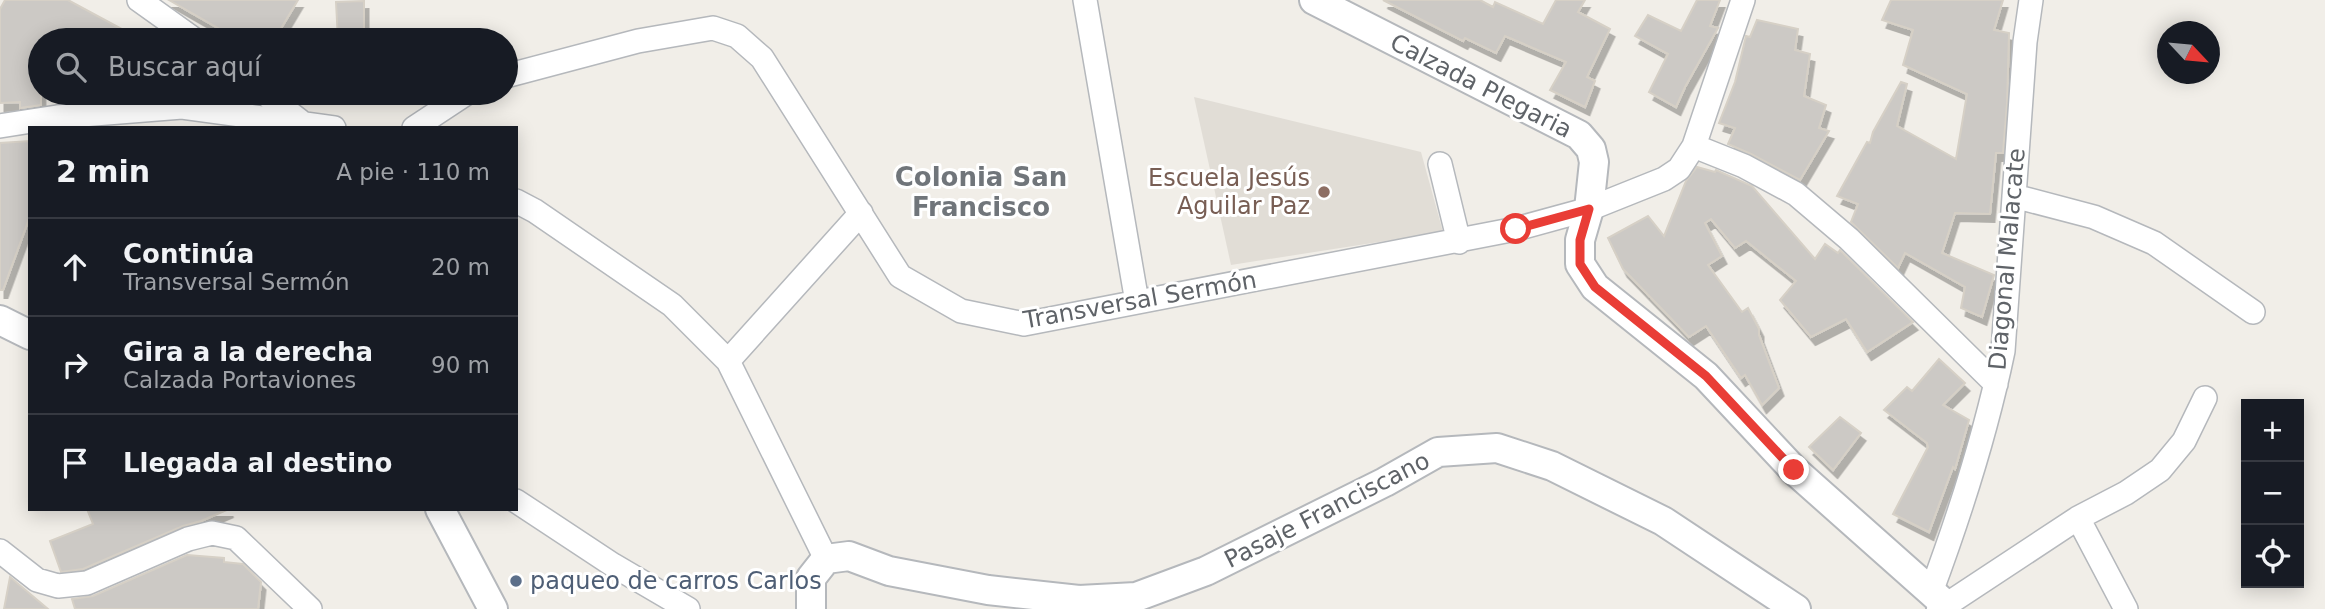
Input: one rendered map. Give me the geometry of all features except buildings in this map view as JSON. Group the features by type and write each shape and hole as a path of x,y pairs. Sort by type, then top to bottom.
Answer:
{"street":[{"path":"139,0 178,28"},
{"path":"1085,0 1137,302"},
{"name":"Calzada Plegaria","path":"1314,0 1579,135 1591,149 1594,162 1589,209 1580,240 1580,264 1595,287 1706,376 1794,470 1939,602"},
{"name":"Transversal Sermón","path":"518,73 638,41 713,28 737,36 762,58 900,276 961,311 1024,324 1459,242 1589,209 1664,179 1679,169 1694,146 1743,0"},
{"name":"Diagonal Malacate","path":"1939,602 1957,521 2003,351 2031,0"},
{"path":"279,105 300,121"},
{"path":"417,126 449,105"},
{"path":"0,126 57,117 183,107 324,126"},
{"path":"1694,146 1744,166 1796,194 1849,239 1996,384"},
{"path":"1440,164 1459,242"},
{"path":"2014,196 2094,217 2154,243 2253,312"},
{"path":"518,202 672,305 728,361 826,559 811,578 811,609"},
{"path":"728,361 861,213"},
{"path":"0,320 28,334"},
{"path":"1939,602 2078,518 2126,493 2160,470 2184,441 2205,398"},
{"name":"Pasaje Franciscano","path":"826,559 849,556 889,571 988,590 1079,600 1136,597 1206,571 1385,482 1438,452 1497,447 1552,466 1663,521 1796,609"},
{"path":"518,501 613,565 688,609"},
{"path":"441,511 493,609"},
{"path":"2078,518 2126,609"},
{"path":"0,551 37,580 58,586 87,583 188,540 212,533 236,538 310,609"}],"shaded area":[{"name":"Escuela Jesús Aguilar Paz","path":"1194,97 1421,152 1443,232 1231,265"}],"place":[{"name":"Escuela Jesús Aguilar Paz","path":"1324,192"},
{"name":"paqueo de carros Carlos","path":"516,581"}],"district":[{"name":"Colonia San Francisco","path":"981,192"}],"route":[{"path":"1516,229 1589,209 1580,240 1580,264 1595,287 1706,376 1794,470"}]}
